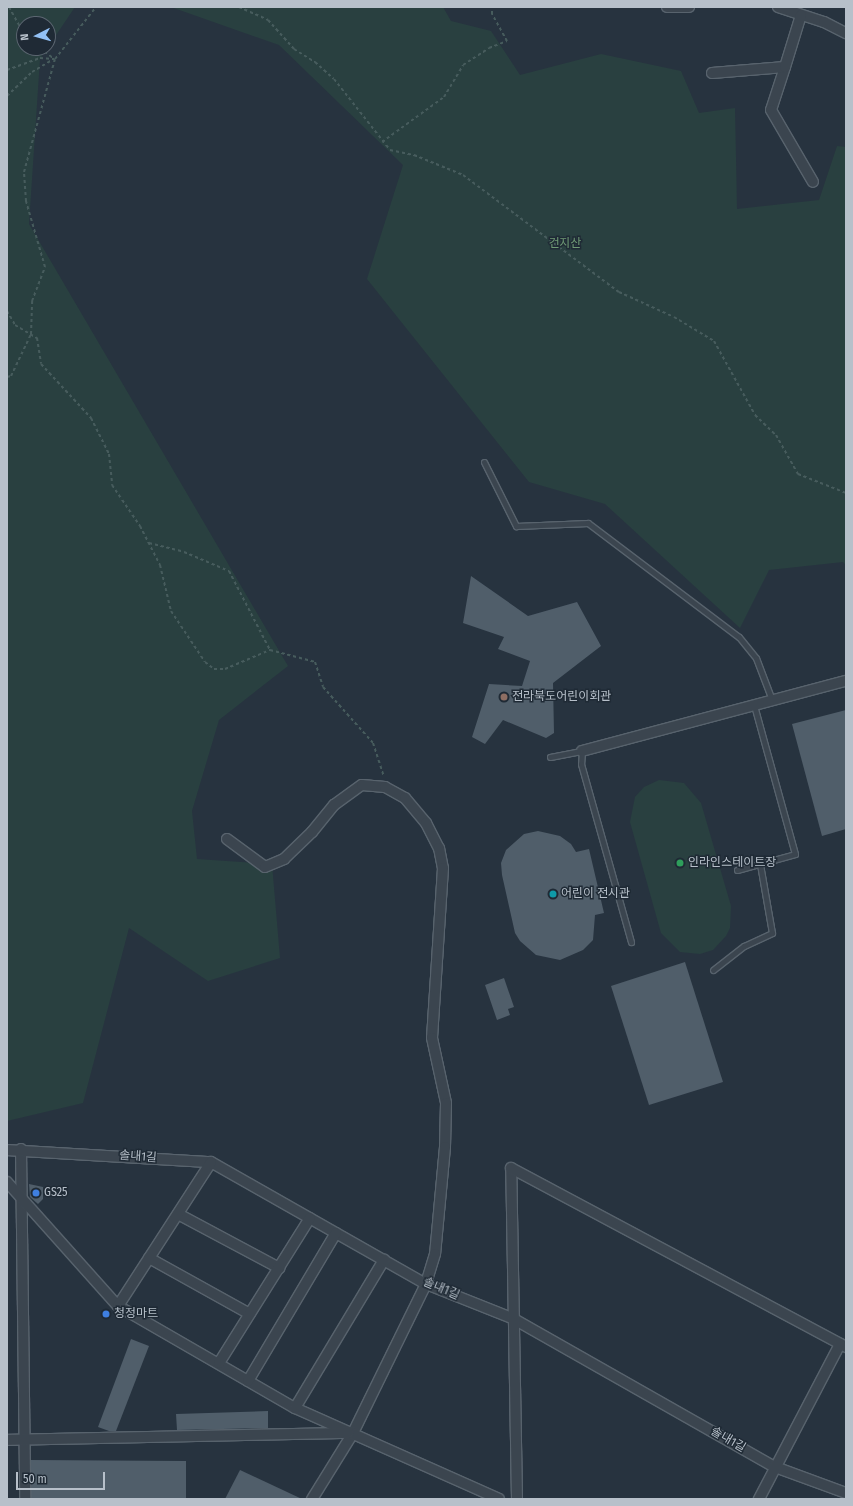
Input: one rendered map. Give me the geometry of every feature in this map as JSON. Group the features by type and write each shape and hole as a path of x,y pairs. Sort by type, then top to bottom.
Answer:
{"street":[{"path":"667,7 689,7"},
{"path":"778,7 824,22 846,33"},
{"path":"801,15 770,110 813,182"},
{"path":"712,73 785,66"},
{"path":"582,751 846,681"},
{"path":"227,839 265,868 284,859 312,832 334,805 362,785 385,787 405,798 426,823 439,848 443,868 432,1038 446,1103 445,1147 435,1254 426,1284 353,1433 312,1499"},
{"path":"21,1149 25,1499"},
{"name":"솔내1길","path":"7,1150 21,1149 211,1162 426,1284 514,1319 775,1467 846,1493"},
{"path":"118,1306 211,1162"},
{"path":"517,1499 511,1168 843,1345 775,1467 759,1499"},
{"path":"7,1182 118,1306 295,1408 499,1499"},
{"path":"178,1214 279,1268"},
{"path":"219,1363 310,1218"},
{"path":"248,1381 336,1233"},
{"path":"149,1258 250,1314"},
{"path":"295,1408 384,1260"},
{"path":"7,1440 353,1433"}],"lane":[{"path":"484,462 516,526 588,523 739,637 756,658 772,700"},
{"path":"737,870 795,854 754,705"},
{"path":"550,757 582,751 581,764 631,942"},
{"path":"713,970 744,946 772,933 760,864"}],"path":[{"path":"9,7 16,20"},
{"path":"7,96 32,72 54,59 96,7"},
{"path":"239,7 268,20 294,49 315,62 334,79 382,142 390,150 414,155 463,176 619,292 674,316 714,341 756,415 776,435 798,474 846,493"},
{"path":"382,142 444,97 463,65 489,48 507,41 492,14 492,7"},
{"path":"50,56 54,59"},
{"path":"7,70 40,58 54,59"},
{"path":"7,377 11,376 30,334 32,301 45,267 26,201 24,172 54,59"},
{"path":"7,311 15,325 37,338 41,364 91,418 109,454 112,485 149,543 160,565 171,611 205,662 214,669 225,669 270,650 315,662 323,687 373,743 380,758 380,769 392,791"},
{"path":"149,543 184,552 228,571 270,650"}],"green space":[{"path":"7,7 75,7 56,35 56,16 16,16 16,56 42,56 40,59 29,224 288,666 219,720 192,811 197,859 272,864 280,958 208,981 129,928 83,1103 7,1121"},
{"name":"건지산","path":"171,7 443,7 451,21 491,31 520,75 601,54 681,71 699,113 735,108 737,209 819,200 837,146 846,147 846,565 843,562 769,570 740,628 605,504 529,482 367,279 403,165 279,45"},
{"name":"인라인스테이트장","path":"659,780 684,783 701,803 731,906 730,928 726,936 713,950 700,954 680,952 661,933 630,822 635,797 644,787"}],"building":[{"path":"471,576 528,616 577,602 601,646 553,683 554,733 546,738 503,720 485,744 472,737 489,684 522,686 530,661 498,649 504,637 463,623"},
{"path":"846,710 846,829 822,836 792,724"},
{"name":"어린이 전시관","path":"538,831 560,836 571,844 576,852 589,849 604,913 595,915 593,940 583,950 560,960 536,955 520,941 515,933 502,875 501,863 506,850 524,834"},
{"path":"685,962 723,1082 649,1105 611,986"},
{"path":"504,978 514,1007 508,1009 510,1015 497,1020 485,985"},
{"name":"GS25","path":"29,1184 43,1187 43,1199 38,1204 30,1197"},
{"path":"131,1339 149,1346 116,1431 109,1431 98,1427"},
{"path":"268,1411 268,1428 177,1430 176,1414"},
{"path":"31,1460 186,1461 186,1499 31,1499"},
{"path":"240,1470 302,1499 225,1499"}],"place":[{"name":"전라북도어린이회관","path":"504,697"},
{"name":"인라인스테이트장","path":"680,863"},
{"name":"어린이 전시관","path":"553,894"},
{"name":"GS25","path":"36,1193"},
{"name":"청정마트","path":"106,1314"}]}
